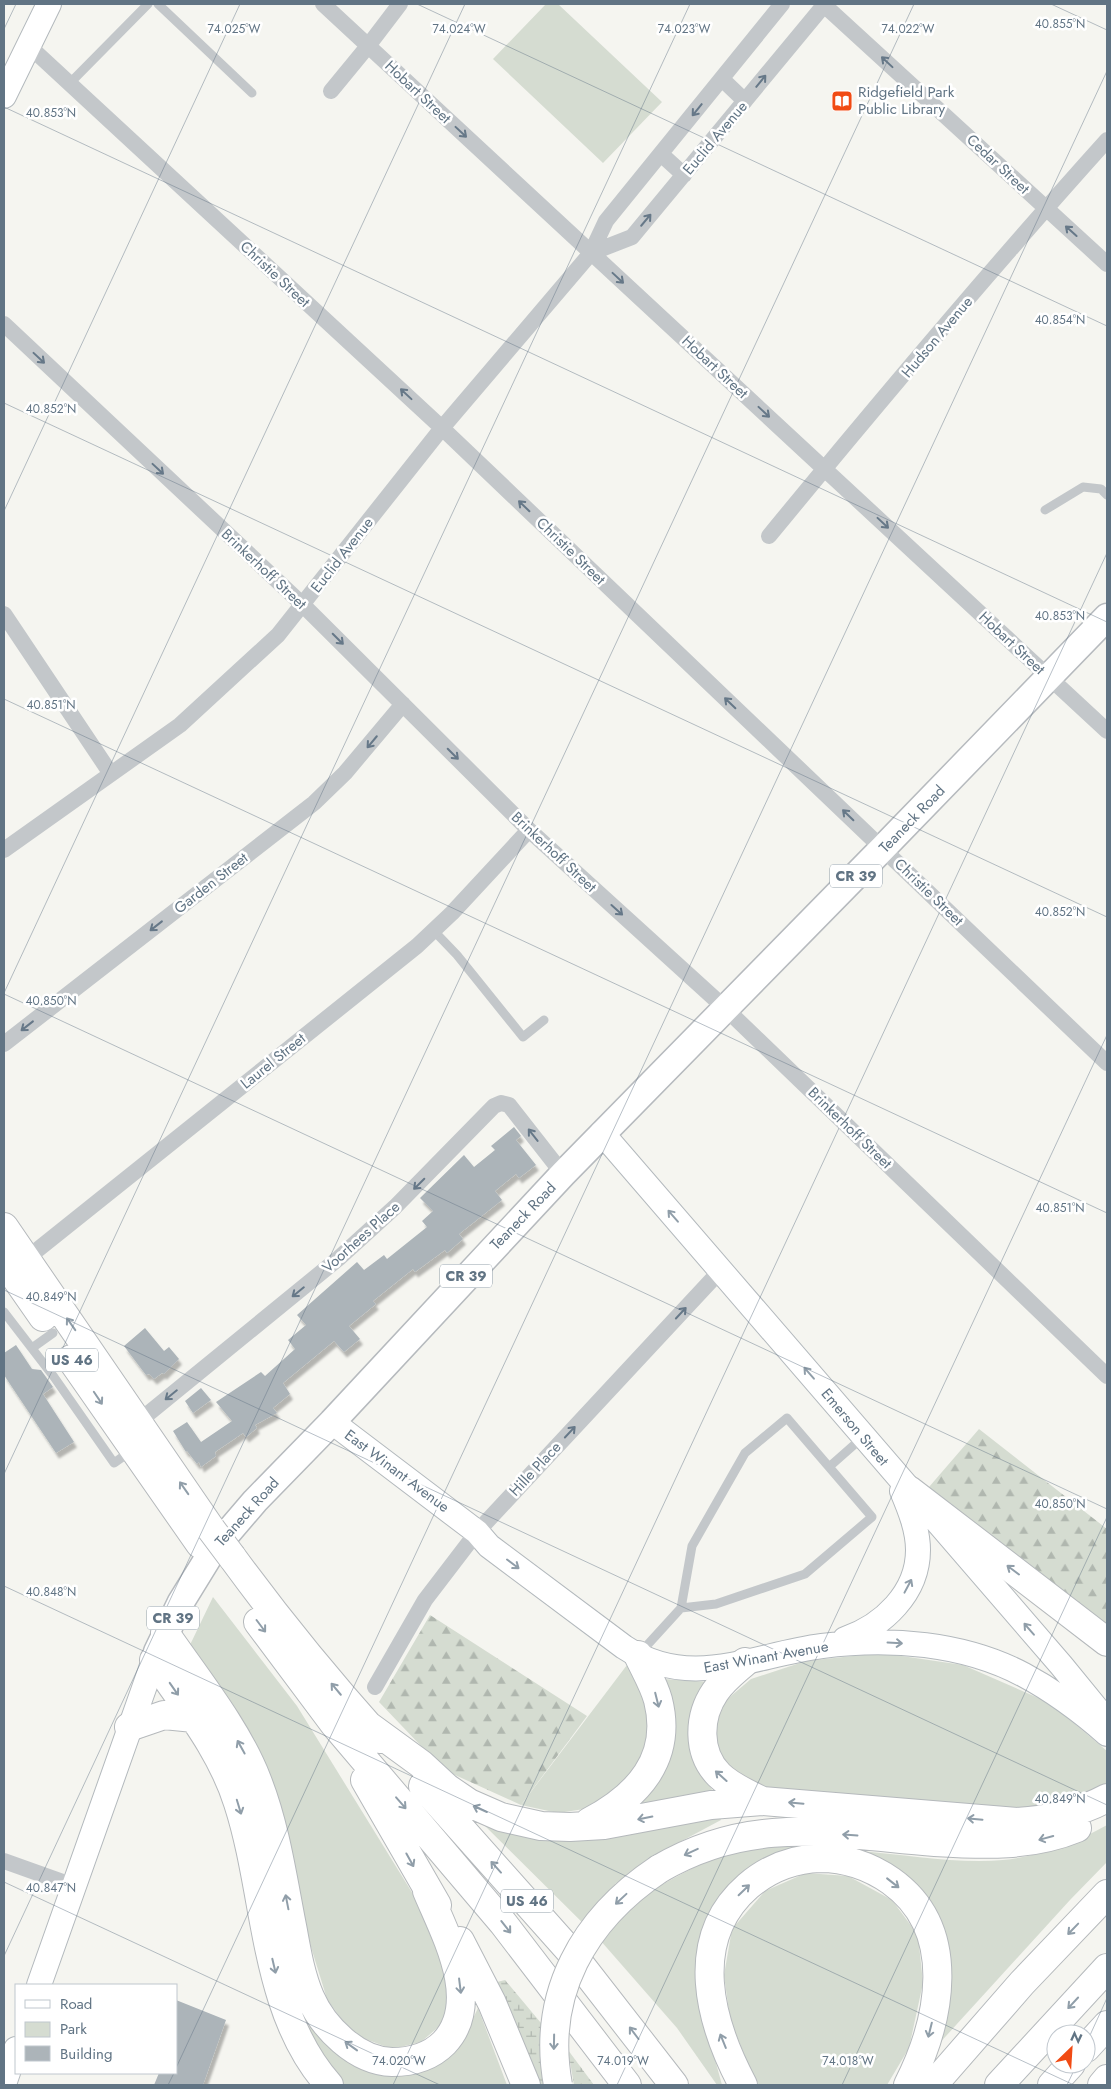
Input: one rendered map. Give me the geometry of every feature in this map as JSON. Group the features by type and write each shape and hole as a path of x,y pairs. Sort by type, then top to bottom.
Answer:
{"highway":[{"name":"US 46","path":"4,1227 11,1267 43,1340 63,1370 206,1536"},
{"name":"US 46","path":"11,1267 138,1422 206,1536 335,1725 503,1923 627,2085"},
{"path":"909,1490 1107,1642"},
{"name":"US 46","path":"226,1565 280,1622 368,1726 563,1943 674,2085"},
{"path":"165,1633 240,1746 256,1778 268,1813 298,1955 310,1997 323,2018 340,2037 358,2051 378,2060 401,2062 430,2053 446,2041 456,2026 459,2016 461,1987 456,1962 427,1891"},
{"path":"579,1827 607,1813 632,1794 648,1774 658,1751 661,1726 658,1701 638,1655"},
{"path":"154,1660 220,1758 238,1804 277,1979 288,2015 304,2050 329,2085"},
{"path":"745,1662 714,1693 704,1714 702,1735 708,1759 716,1772 735,1787 762,1801"},
{"path":"130,1727 164,1715 194,1718"},
{"path":"335,1725 427,1891 462,1944 504,2030 526,2085"},
{"path":"368,1726 421,1764 458,1797 476,1807 521,1822 550,1827 579,1827 627,1821 711,1805 762,1801 1017,1822 1050,1819 1068,1814 1107,1798"},
{"path":"558,2085 554,2058 556,2017 563,1989 574,1961 590,1934 610,1909 634,1887 659,1869 700,1848 731,1838 762,1833 800,1831 963,1844 1019,1844 1057,1835 1083,1825 1107,1812"},
{"path":"743,2085 720,2036 712,2004 709,1964 717,1931 736,1898 762,1875 773,1869 795,1862 820,1858 859,1865 883,1876 904,1892 913,1902 929,1931 937,1963 938,1976 935,2006 926,2046 908,2085"},
{"path":"933,2085 1022,1983 1107,1894"},
{"path":"999,2085 1107,1968"},
{"path":"1096,2037 1107,2025"},
{"path":"1052,2085 1062,2074"},
{"path":"1102,2085 1107,2079"}],"main road":[{"path":"4,96 49,4"},
{"name":"Teaneck Road","path":"39,1984 154,1660 181,1602 213,1550 255,1501 332,1422 602,1133 726,1009 1107,617"},
{"name":"Emerson Street","path":"602,1133 1061,1666 1107,1722"},
{"name":"East Winant Avenue","path":"332,1422 476,1532 489,1546 624,1648 638,1655 666,1666 689,1670 713,1669 812,1647 845,1643 885,1642 946,1649 999,1664 1023,1674 1049,1690 1107,1734"},
{"path":"812,1647 855,1636 873,1626 889,1613 909,1586 917,1558 916,1530 906,1498 890,1468"},
{"path":"4,2084 15,2052"}],"street":[{"name":"Hobart Street","path":"323,4 1107,731"},
{"path":"332,91 400,4"},
{"name":"Euclid Avenue","path":"4,850 180,725 278,635 442,428 591,254 606,222 782,4"},
{"name":"Euclid Avenue","path":"591,254 632,237 824,4"},
{"name":"Cedar Street","path":"824,4 1107,264"},
{"name":"Christie Street","path":"28,46 442,428 1107,1062"},
{"path":"722,79 745,101"},
{"name":"Hudson Avenue","path":"769,536 1046,208 1107,140"},
{"path":"661,154 684,175"},
{"name":"Brinkerhoff Street","path":"4,324 303,605 529,830 726,1009 1107,1376"},
{"path":"6,622 111,774"},
{"name":"Garden Street","path":"4,1044 314,804 345,773 403,704"},
{"name":"Laurel Street","path":"11,1267 391,968 434,931 529,830"},
{"name":"Voorhees Place","path":"138,1422 339,1258 395,1208 494,1106 501,1103 509,1105 563,1174"},
{"name":"Hille Place","path":"375,1687 425,1600 476,1532 720,1271"},
{"path":"4,1860 74,1886"}],"lane":[{"path":"69,84 148,4"},
{"path":"158,4 252,93"},
{"path":"1046,510 1083,488 1101,489 1107,496"},
{"path":"434,931 457,955 523,1037 544,1020"},
{"path":"4,1312 43,1340"},
{"path":"638,1655 681,1608 692,1546 744,1453 787,1418 872,1517 805,1574 716,1604 681,1608"},
{"path":"830,1467 864,1437"}],"green space":[{"path":"546,4 558,4 662,102 603,163 493,59"},
{"path":"979,1429 1107,1529 1107,1626 929,1487"},
{"path":"213,1597 297,1706 421,1907 450,1975 450,2017 421,2042 392,2049 352,2034 327,1999 311,1947 282,1814 189,1647"},
{"path":"430,1615 587,1716 521,1805 444,1770 379,1702"},
{"path":"881,1653 963,1665 1050,1703 1107,1751 1107,1790 1032,1813 769,1791 728,1771 715,1739 718,1707 751,1679 806,1661"},
{"path":"627,1665 647,1691 650,1740 635,1776 604,1806 558,1813 521,1805"},
{"path":"663,1679 710,1682 690,1712 690,1754 714,1793 624,1816 657,1777"},
{"path":"719,1815 721,1820 663,1851 615,1884 639,1897 728,1849 801,1843 750,1868 706,1920 699,2001 722,2085 717,2085 677,2028 600,1940 478,1819"},
{"path":"1107,1825 1107,1862 936,2047 951,1982 942,1924 917,1887 863,1855 862,1851 951,1860 1003,1860 1057,1848"},
{"path":"806,1873 848,1876 892,1900 918,1935 923,1983 909,2048 887,2085 759,2085 752,2074 730,2019 724,1975 732,1929 765,1891"},
{"path":"505,1980 541,2023 545,2085 533,2085 493,1983"},
{"path":"478,2008 507,2085 343,2085 306,2032 311,2024 356,2062 464,2037"},
{"path":"568,2050 594,2085 574,2085"}],"building":[{"path":"514,1127 521,1136 516,1140 536,1165 519,1178 516,1174 495,1191 502,1200 459,1234 463,1239 447,1253 445,1250 415,1272 413,1269 373,1301 376,1304 349,1326 360,1339 344,1352 334,1341 283,1383 290,1394 273,1408 277,1413 255,1425 257,1428 246,1437 243,1433 215,1452 216,1456 201,1467 199,1462 197,1464 186,1452 173,1431 187,1422 201,1442 232,1421 216,1402 261,1372 265,1376 295,1349 288,1340 306,1325 297,1315 357,1262 364,1270 384,1255 387,1259 427,1227 422,1221 433,1211 420,1198 464,1155 474,1167 495,1150 491,1146"},
{"path":"145,1328 164,1351 169,1347 179,1359 164,1374 162,1373 154,1379 149,1374 146,1375 124,1346"},
{"path":"16,1345 32,1369 41,1370 53,1387 43,1394 74,1442 56,1453 4,1375 4,1353"},
{"path":"201,1388 211,1400 193,1413 185,1401"},
{"path":"178,2001 226,2020 203,2085 154,2085 159,2074 178,2074"}],"place":[{"name":"Ridgefield Park Public Library","path":"842,101"}]}
